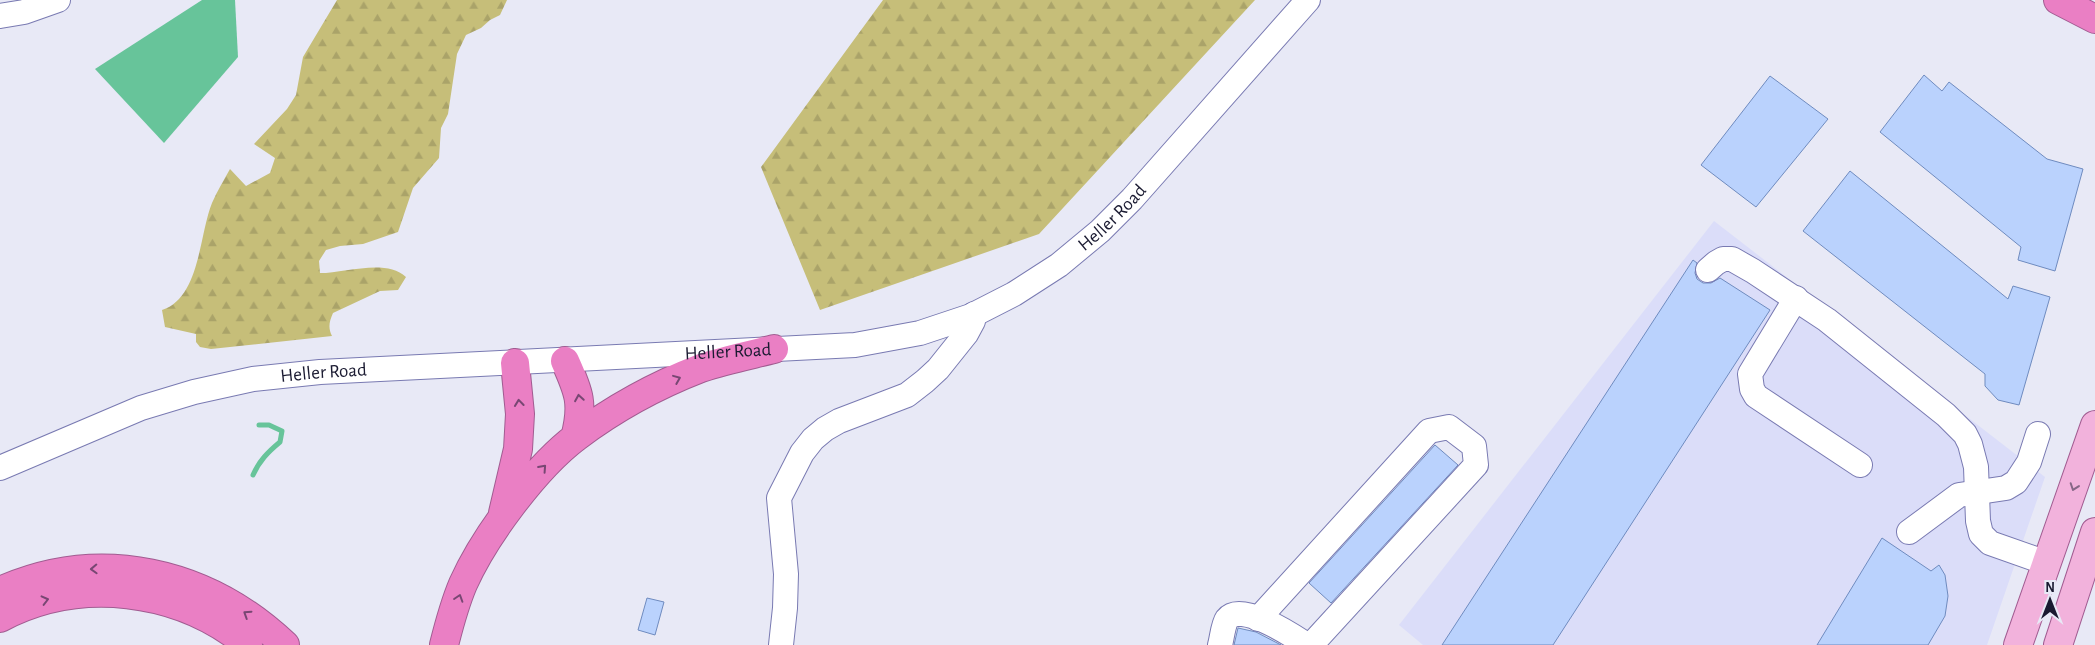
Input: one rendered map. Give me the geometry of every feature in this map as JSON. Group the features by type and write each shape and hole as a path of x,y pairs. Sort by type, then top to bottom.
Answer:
{"highway":[{"path":"2058,0 2095,19"},
{"path":"444,645 463,584 501,519 545,466 575,438 617,409 661,385 702,368 774,349"},
{"path":"565,361 578,390 580,403 580,417 575,438"},
{"path":"501,519 518,449 520,414 515,363"},
{"path":"0,591 25,581 60,572 116,569 152,573 190,584 223,599 256,620 284,645"},
{"path":"0,618 18,609 56,597 96,593 134,594 193,610 210,619 248,645"}],"main road":[{"path":"2018,645 2095,425"},
{"path":"2058,645 2095,532"}],"street":[{"path":"0,16 24,12 58,0"},
{"name":"Heller Road","path":"0,468 141,408 194,392 253,379 320,372 855,345 920,333 974,314 1014,294 1059,264 1100,231 1132,200 1308,0"},
{"path":"1708,270 1723,259 1732,259 1796,298 1958,426 1970,444 1976,466 1981,534 1990,543 2047,563"},
{"path":"1796,298 1750,374 1752,389 1756,396 1860,465"},
{"path":"781,645 786,574 779,498 802,453 814,439 839,421 900,398 913,390 938,369 966,334 973,321 974,314"},
{"path":"1220,645 1227,619 1234,614 1241,613 1271,630 1309,645 1476,465 1474,446 1449,427 1429,431 1271,630"},
{"path":"1909,532 1959,495 2006,488 2016,482 2029,462 2038,434"},
{"name":"Heller Road","path":"0,454 29,455"}],"shaded area":[{"path":"202,0 235,0 238,57 164,143 95,69"},
{"path":"1714,221 2045,477 1987,645 1423,645 1399,625"}],"green space":[{"path":"337,0 507,0 500,15 490,20 481,28 466,35 457,54 448,114 441,128 439,158 413,188 398,232 363,244 340,246 326,250 319,261 320,273 377,267 398,271 406,277 398,290 380,291 333,313 329,325 332,336 211,349 200,347 196,342 196,334 165,327 162,310 175,303 184,293 191,279 212,203 230,169 246,186 270,173 275,158 254,144 287,109 296,95 303,57"},
{"path":"883,0 1255,0 1039,234 820,310 761,167"}],"building":[{"path":"1924,75 1942,91 1949,82 2047,159 2083,169 2055,271 2018,260 2021,247 1880,132"},
{"path":"1770,76 1828,119 1756,207 1701,165"},
{"path":"1850,171 2008,299 2013,286 2050,297 2019,405 1998,400 1985,386 1985,374 1803,231"},
{"path":"1693,260 1697,263 1695,273 1697,279 1703,283 1711,283 1720,278 1770,310 1553,645 1442,645"},
{"path":"1435,445 1458,465 1331,603 1309,583"},
{"path":"1882,538 1931,571 1939,565 1945,575 1948,596 1945,616 1928,645 1817,645"},
{"path":"647,598 664,602 655,635 638,630"},
{"path":"1238,628 1256,632 1281,645 1234,645"}],"waterway":[{"path":"253,475 264,457 280,442 282,431 269,425 259,425"}]}
